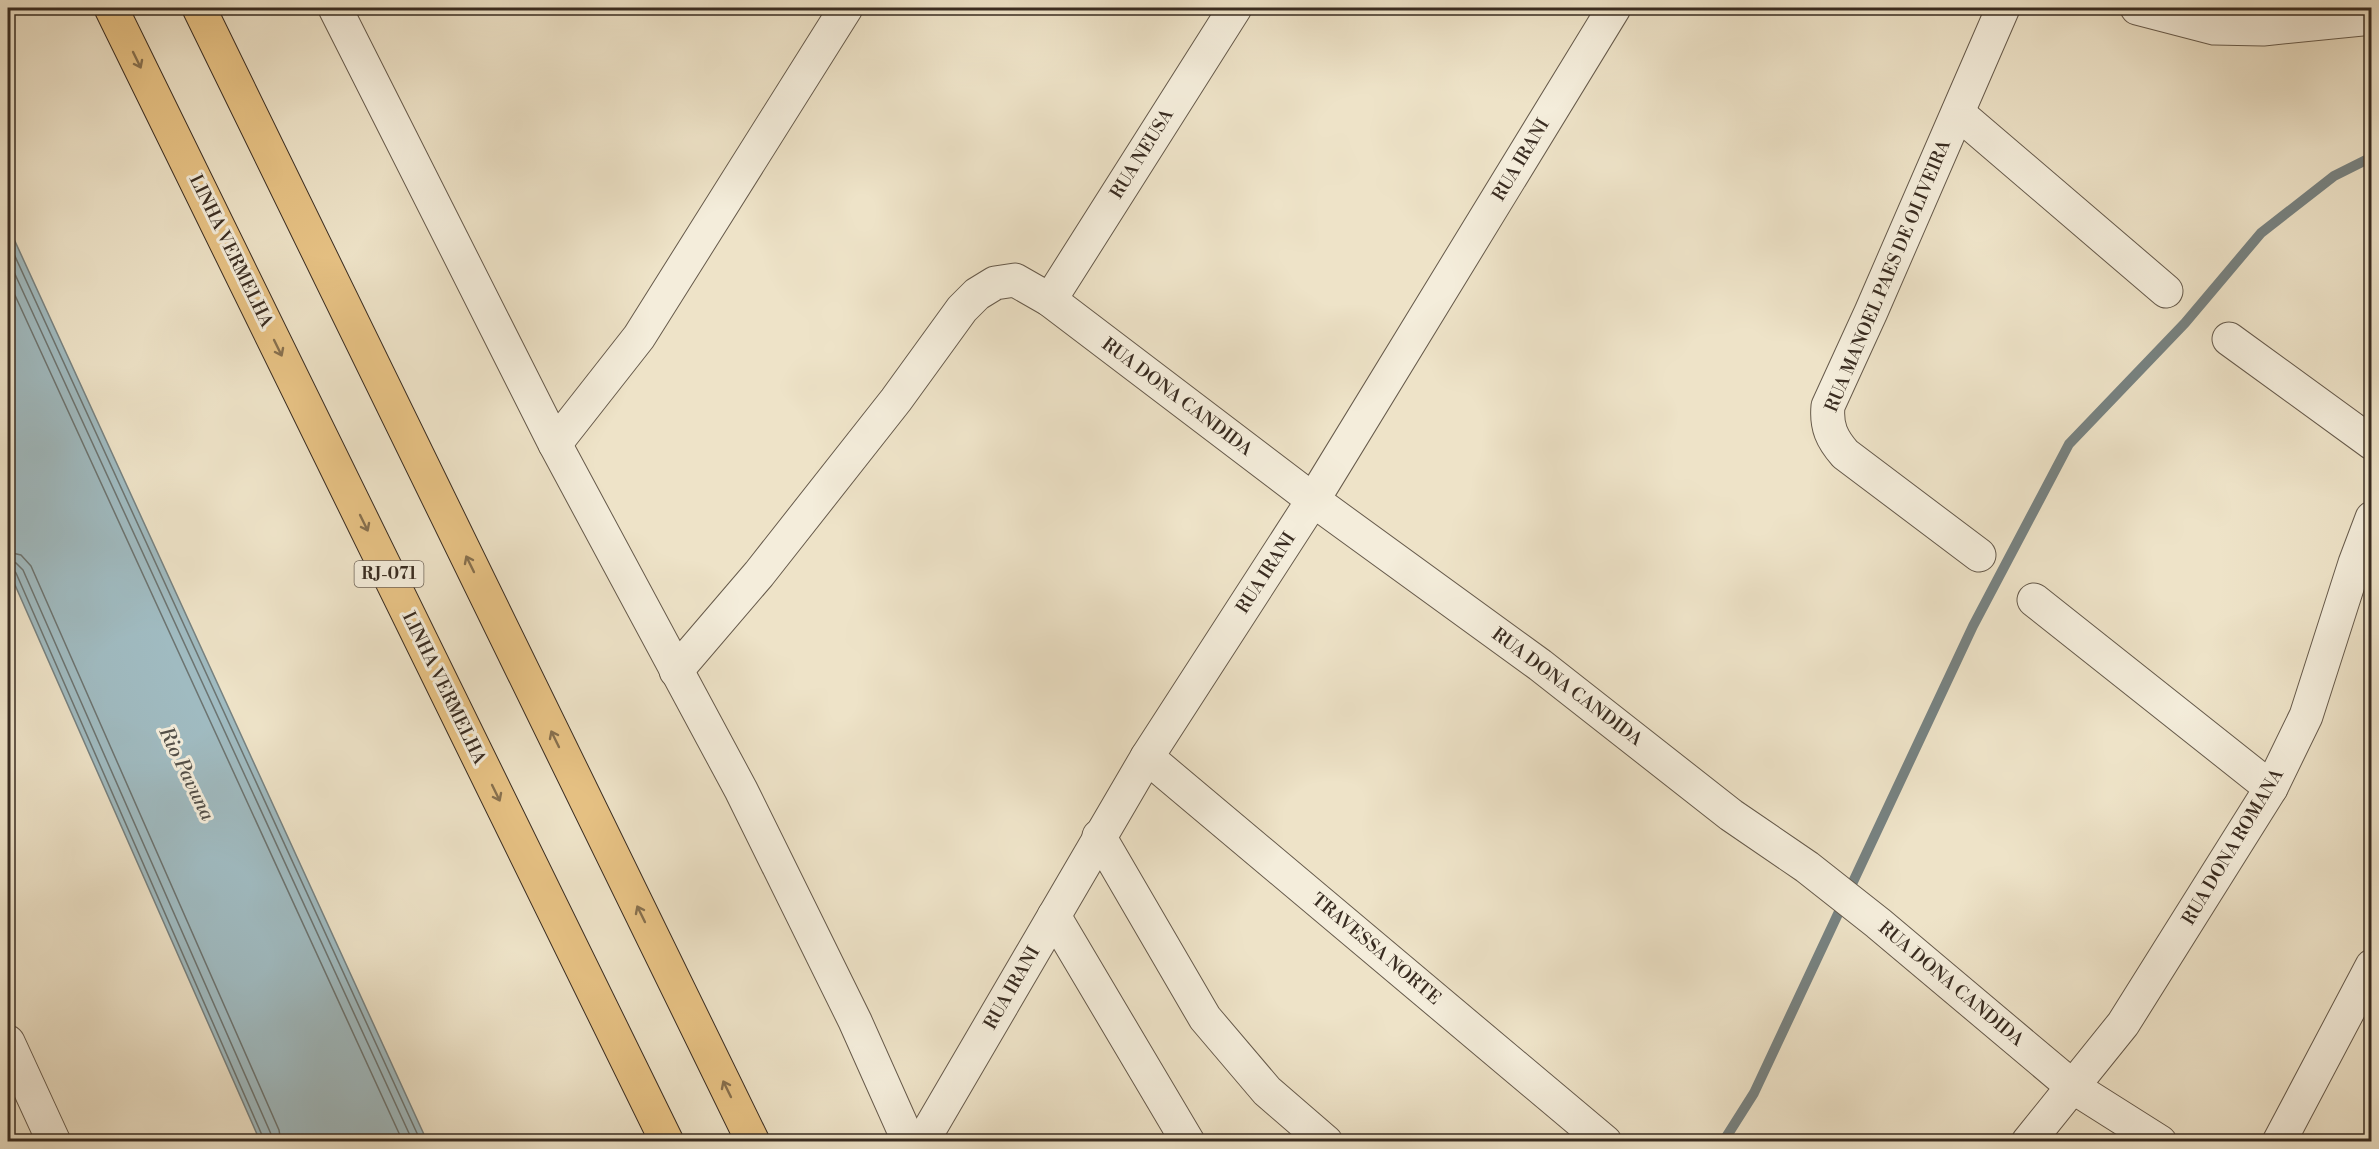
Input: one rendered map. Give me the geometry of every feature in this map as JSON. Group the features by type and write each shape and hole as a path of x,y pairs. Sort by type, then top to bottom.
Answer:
{"highway":[{"name":"LINHA VERMELHA","path":"111,8 667,1142"},
{"path":"199,8 753,1142"}],"street":[{"path":"335,8 555,444 741,790 855,1022 909,1142"},
{"path":"555,444 639,337 846,8"},
{"name":"RUA NEUSA","path":"1050,300 1235,8"},
{"name":"RUA IRANI","path":"922,1142 1147,757 1313,500 1614,8"},
{"name":"RUA MANOEL PAES DE OLIVEIRA","path":"1978,555 1845,454 1832,438 1827,420 1828,406 2003,8"},
{"path":"2137,8 2214,28 2263,28 2372,18"},
{"path":"1958,113 2166,291"},
{"name":"RUA DONA CANDIDA","path":"676,671 759,574 896,400 962,309 976,294 995,283 1015,280 1050,300 1313,500 1540,665 1731,815 1807,867 1878,923 2073,1087 2160,1142"},
{"path":"2229,339 2372,443"},
{"name":"RUA DONA ROMANA","path":"2028,1142 2123,1024 2271,788 2306,716 2355,563 2372,518"},
{"path":"2034,600 2271,788"},
{"name":"TRAVESSA NORTE","path":"1147,757 1605,1142"},
{"path":"1099,836 1205,1018 1267,1091 1326,1142"},
{"path":"1054,916 1188,1142"},
{"path":"2279,1142 2372,966"},
{"path":"8,1042 54,1142"}],"water":[{"name":"Rio Pavuna","path":"8,226 427,1141 260,1141 8,569"}],"waterway":[{"path":"1723,1142 1754,1093 1973,626 2069,444 2185,323 2261,233 2334,176 2372,157"}]}
